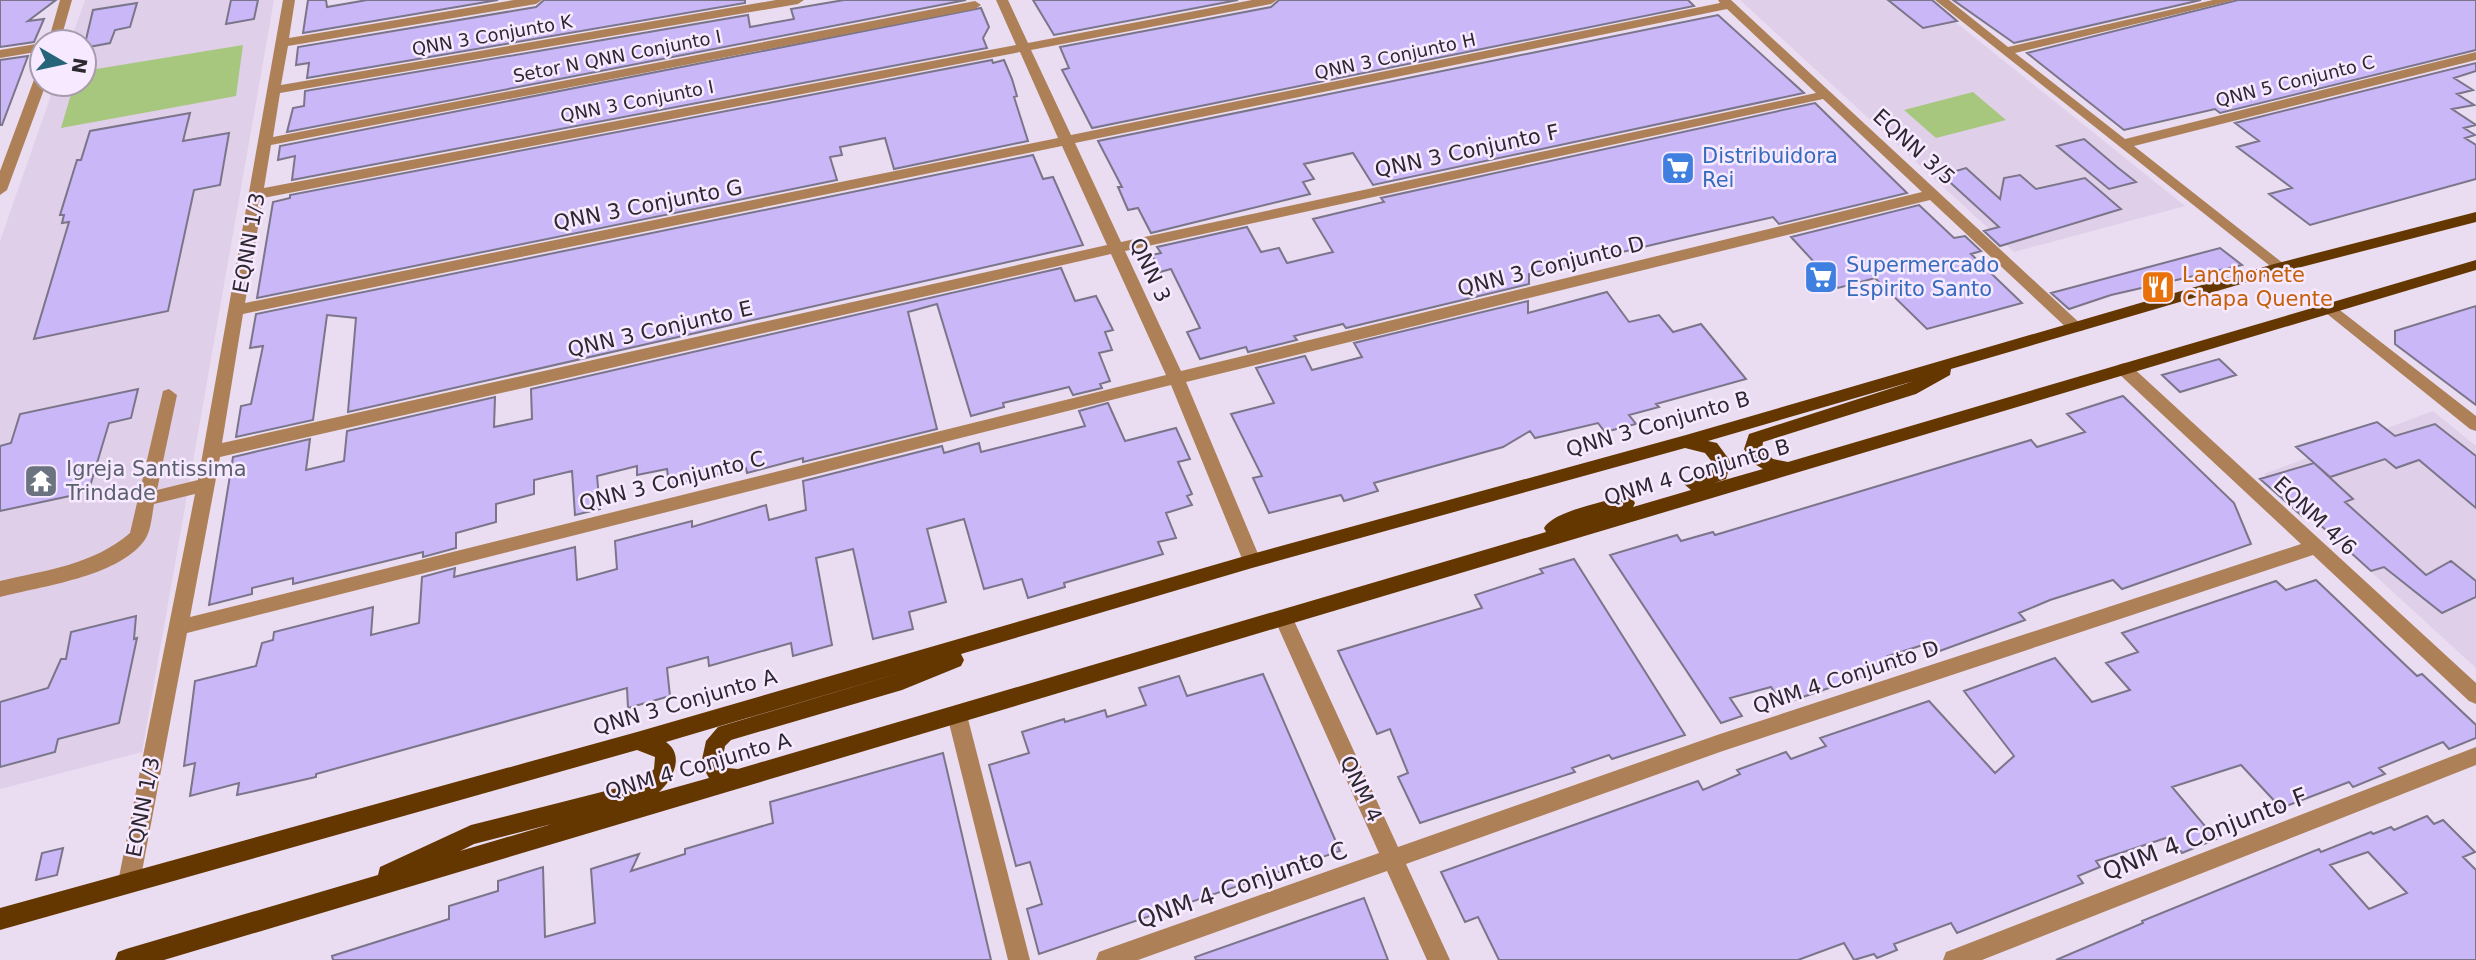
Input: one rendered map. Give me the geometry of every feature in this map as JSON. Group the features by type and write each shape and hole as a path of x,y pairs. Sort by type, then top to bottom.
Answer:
{"main road":[{"name":"QNN 3 Conjunto B","path":"1252,561 1686,441 2279,268 2476,217"},
{"path":"2453,272 2476,259"},
{"path":"2453,272 2476,265"},
{"name":"QNM 4 Conjunto B","path":"1283,618 2453,272"},
{"path":"1794,469 1770,466 1759,460 1752,442 1760,434 1910,390 1968,357"},
{"path":"1509,550 1573,517 1720,474 1722,462 1711,448 1686,441"},
{"name":"QNN 3 Conjunto A","path":"0,919 637,741 1018,632 1252,561"},
{"name":"QNM 4 Conjunto A","path":"127,960 1283,618"},
{"path":"741,779 722,777 711,764 716,741 725,733 902,682 1018,632"},
{"path":"338,898 471,835 646,790 660,778 667,762 664,752 654,745 637,741"}],"street":[{"path":"58,28 66,0"},
{"name":"EQNN 1/3","path":"129,882 180,627 238,310 282,43 292,0"},
{"path":"282,43 536,0"},
{"name":"QNN 3 Conjunto K","path":"274,90 798,0"},
{"name":"QNN 3","path":"1002,0 1176,378 1252,561"},
{"name":"QNN 3 Conjunto I","path":"258,194 1270,0"},
{"path":"1941,0 2279,268"},
{"path":"2005,51 2229,0"},
{"name":"EQNN 3/5","path":"1726,2 2076,327"},
{"name":"QNN 3 Conjunto H","path":"1067,142 1726,2"},
{"name":"Setor N QNN Conjunto I","path":"266,142 975,5"},
{"path":"0,54 28,49"},
{"name":"QNN 5 Conjunto C","path":"2123,144 2476,56"},
{"name":"QNN 3 Conjunto F","path":"1117,248 1825,95"},
{"path":"0,190 34,98"},
{"path":"0,141 20,137"},
{"name":"QNN 3 Conjunto G","path":"238,310 1067,142"},
{"name":"QNN 3 Conjunto D","path":"1176,378 1935,194"},
{"name":"QNN 3 Conjunto E","path":"212,452 1117,248"},
{"path":"2332,309 2476,425"},
{"name":"EQNM 4/6","path":"2124,369 2476,695"},
{"name":"QNN 3 Conjunto C","path":"180,627 1176,378"},
{"path":"0,589 106,560 126,550 138,536 169,395"},
{"path":"148,499 206,485"},
{"name":"QNM 4 Conjunto D","path":"1394,861 1720,743 2315,547"},
{"name":"QNM 4","path":"1283,618 1438,960"},
{"path":"957,715 1019,960"},
{"name":"QNM 4 Conjunto F","path":"1954,960 2476,756"},
{"name":"QNM 4 Conjunto C","path":"1107,960 1394,861"}],"shaded area":[{"path":"85,0 274,0 142,752 0,789 0,241 50,98 98,98 98,28 75,28"},
{"path":"1740,0 1928,0 2185,206 2014,252"},
{"path":"2433,411 2476,446 2476,668 2264,474"}],"green space":[{"path":"243,45 236,96 61,128 70,98 98,98 98,69"},
{"path":"1973,92 2006,120 1936,138 1904,110"}],"building":[{"path":"0,0 56,0 28,21 44,19 40,28 28,28 28,43 0,47"},
{"path":"231,0 258,0 254,19 226,24"},
{"path":"308,0 326,0 327,7 367,0 498,0 303,33"},
{"path":"544,0 745,0 745,3 307,78 309,63 296,65 298,47 536,7"},
{"path":"844,0 966,0 287,132 293,108 304,106 305,91 748,15 750,27 794,19 791,9"},
{"path":"1033,0 1238,0 1054,35"},
{"path":"1279,0 1688,0 1694,6 1092,128 1062,70 1069,68 1060,47 1271,7"},
{"path":"1888,0 1932,0 1957,21 1923,28"},
{"path":"1953,0 2201,0 2014,43"},
{"path":"2238,0 2476,0 2476,50 2220,113 2215,109 2124,130 2027,53"},
{"path":"137,3 130,27 115,30 110,43 98,45 98,28 89,28 93,10"},
{"path":"981,8 989,27 983,38 987,48 292,180 295,156 278,160 280,146"},
{"path":"1718,15 1804,93 1373,185 1353,153 1304,164 1314,179 1303,182 1310,194 1151,233 1138,208 1128,210 1118,187 1122,187 1098,141"},
{"path":"28,56 2,125 0,125 0,60"},
{"path":"992,60 993,63 1004,60 1012,79 1017,96 1014,97 1028,141 894,169 885,138 840,147 842,155 830,157 837,180 257,298 273,202 290,198 290,195"},
{"path":"2476,63 2476,71 2454,78 2473,90 2457,94 2474,105 2452,109 2476,125 2464,128 2475,135 2465,138 2476,145 2476,179 2310,225 2269,194 2292,188 2237,147 2259,141 2235,123"},
{"path":"1815,103 1907,193 1779,224 1773,217 1677,239 1529,274 1529,284 1346,328 1343,324 1294,336 1297,340 1248,352 1246,347 1200,359 1187,332 1200,328 1171,269 1160,272 1152,255 1161,253 1157,247 1247,227 1261,252 1279,248 1287,263 1333,252 1313,219 1384,202 1381,198"},
{"path":"190,113 183,141 229,133 220,185 194,190 168,311 34,339 69,222 62,223 64,215 60,215 77,160 81,160 90,131"},
{"path":"2084,139 2136,182 2109,189 2057,146"},
{"path":"1033,155 1043,179 1053,177 1083,245 348,412 356,318 327,315 313,420 236,437 241,406 251,404 263,346 250,348 256,314"},
{"path":"1966,168 2000,199 2004,178 2020,175 2036,189 2085,178 2121,209 2000,246 1984,231 1999,227 1942,175"},
{"path":"1919,205 1954,238 1965,236 1981,251 1971,254 2022,303 1927,329 1875,278 1838,288 1791,237"},
{"path":"2220,248 2242,265 2111,295 2069,309 2051,293"},
{"path":"1061,268 1075,301 1096,296 1113,330 1105,332 1112,350 1099,353 1110,381 1100,384 1102,388 1073,395 1069,387 1003,403 1004,407 971,416 937,304 908,312 937,429 803,462 803,458 747,473 746,468 669,485 667,469 637,475 637,466 597,476 600,509 575,515 572,471 534,480 534,494 496,504 496,522 456,533 456,548 423,557 423,552 293,584 293,578 252,588 252,594 209,605 233,457 310,439 306,470 344,461 347,431 495,397 494,427 532,419 531,389"},
{"path":"1607,292 1629,322 1659,315 1673,332 1701,324 1746,379 1656,404 1659,407 1629,415 1636,424 1605,432 1598,423 1535,438 1530,431 1503,447 1374,483 1378,491 1344,501 1341,495 1269,513 1253,478 1262,476 1231,414 1274,403 1256,368 1305,356 1312,370 1362,357 1354,343 1528,301 1528,313"},
{"path":"2476,306 2476,405 2395,344 2395,331"},
{"path":"2219,359 2236,375 2180,392 2162,375"},
{"path":"138,389 131,418 109,423 91,483 79,494 0,511 0,446 11,443 20,414"},
{"path":"2123,396 2234,503 2251,544 2122,589 2113,580 2050,600 2019,613 2025,620 1934,653 1926,644 1888,656 1896,665 1794,700 1785,689 1775,693 1771,687 1730,698 1742,716 1721,723 1610,555 1677,535 1681,541 1713,532 1715,535 2031,440 2037,447 2085,432 2067,414"},
{"path":"1108,403 1125,441 1176,428 1190,459 1178,462 1192,494 1187,496 1192,505 1166,513 1176,538 1158,542 1163,554 1064,583 1065,587 1028,598 1022,579 984,589 964,519 927,529 946,602 909,612 913,629 873,639 853,549 816,558 832,645 793,656 791,643 709,666 708,657 667,668 670,696 628,708 627,688 316,774 316,777 237,795 239,783 190,796 195,763 184,766 195,681 256,666 262,643 273,640 274,632 373,607 371,635 419,623 422,577 455,568 454,577 575,547 577,580 617,569 615,541 692,521 692,527 766,505 769,520 806,510 803,481 942,446 944,453 979,443 981,452 1085,426 1079,411"},
{"path":"2377,422 2395,436 2435,424 2476,456 2476,508 2419,460 2396,468 2385,459 2330,477 2296,447"},
{"path":"2314,463 2353,499 2345,502 2426,575 2451,561 2476,581 2476,597 2442,613 2384,567 2371,571 2308,514 2302,516 2260,479"},
{"path":"1574,559 1685,735 1612,759 1609,755 1572,768 1575,772 1420,823 1398,777 1408,773 1390,729 1377,734 1338,651 1482,608 1475,595 1543,573 1540,569"},
{"path":"2316,580 2417,676 2422,674 2476,725 2476,738 2449,749 2443,742 2379,768 2385,774 2353,787 2349,782 2281,808 2241,765 2172,787 2216,839 2182,853 2169,837 2096,861 2100,867 2078,876 2083,883 1957,933 1951,923 1894,944 1897,950 1877,958 1874,954 1854,960 1844,943 1798,960 1499,960 1478,917 1465,922 1441,872 1698,781 1703,790 1740,774 1737,770 1786,752 1791,759 1826,746 1820,738 1929,701 1995,773 2014,756 1964,691 2055,658 2092,702 2130,690 2106,663 2138,652 2122,633 2276,581 2286,590"},
{"path":"136,616 134,639 137,638 119,723 58,739 55,752 0,767 0,702 48,688 61,659 66,659 71,632"},
{"path":"1263,674 1340,851 1039,954 1027,909 1042,904 1030,862 1016,866 989,765 1029,753 1022,732 1105,710 1107,717 1146,705 1139,688 1179,676 1187,696"},
{"path":"943,753 991,960 333,960 332,956 449,919 449,906 498,891 498,881 543,867 545,937 595,923 591,869 639,854 631,871 685,854 685,849 773,823 770,802"},
{"path":"2427,816 2434,824 2443,820 2475,852 2463,857 2476,870 2476,960 2056,960 2143,923 2142,921 2319,849 2321,852 2371,832 2373,834 2391,827 2394,830","holes":["2368,852 2407,893 2369,909 2330,865"]},
{"path":"63,848 57,875 36,880 42,853"},
{"path":"1364,898 1388,960 1196,960 1195,957"}],"place":[{"name":"Distribuidora Rei","path":"1678,168"},
{"name":"Supermercado Espirito Santo","path":"1821,277"},
{"name":"Lanchonete Chapa Quente","path":"2158,287"},
{"name":"Igreja Santissima Trindade","path":"41,481"}]}
